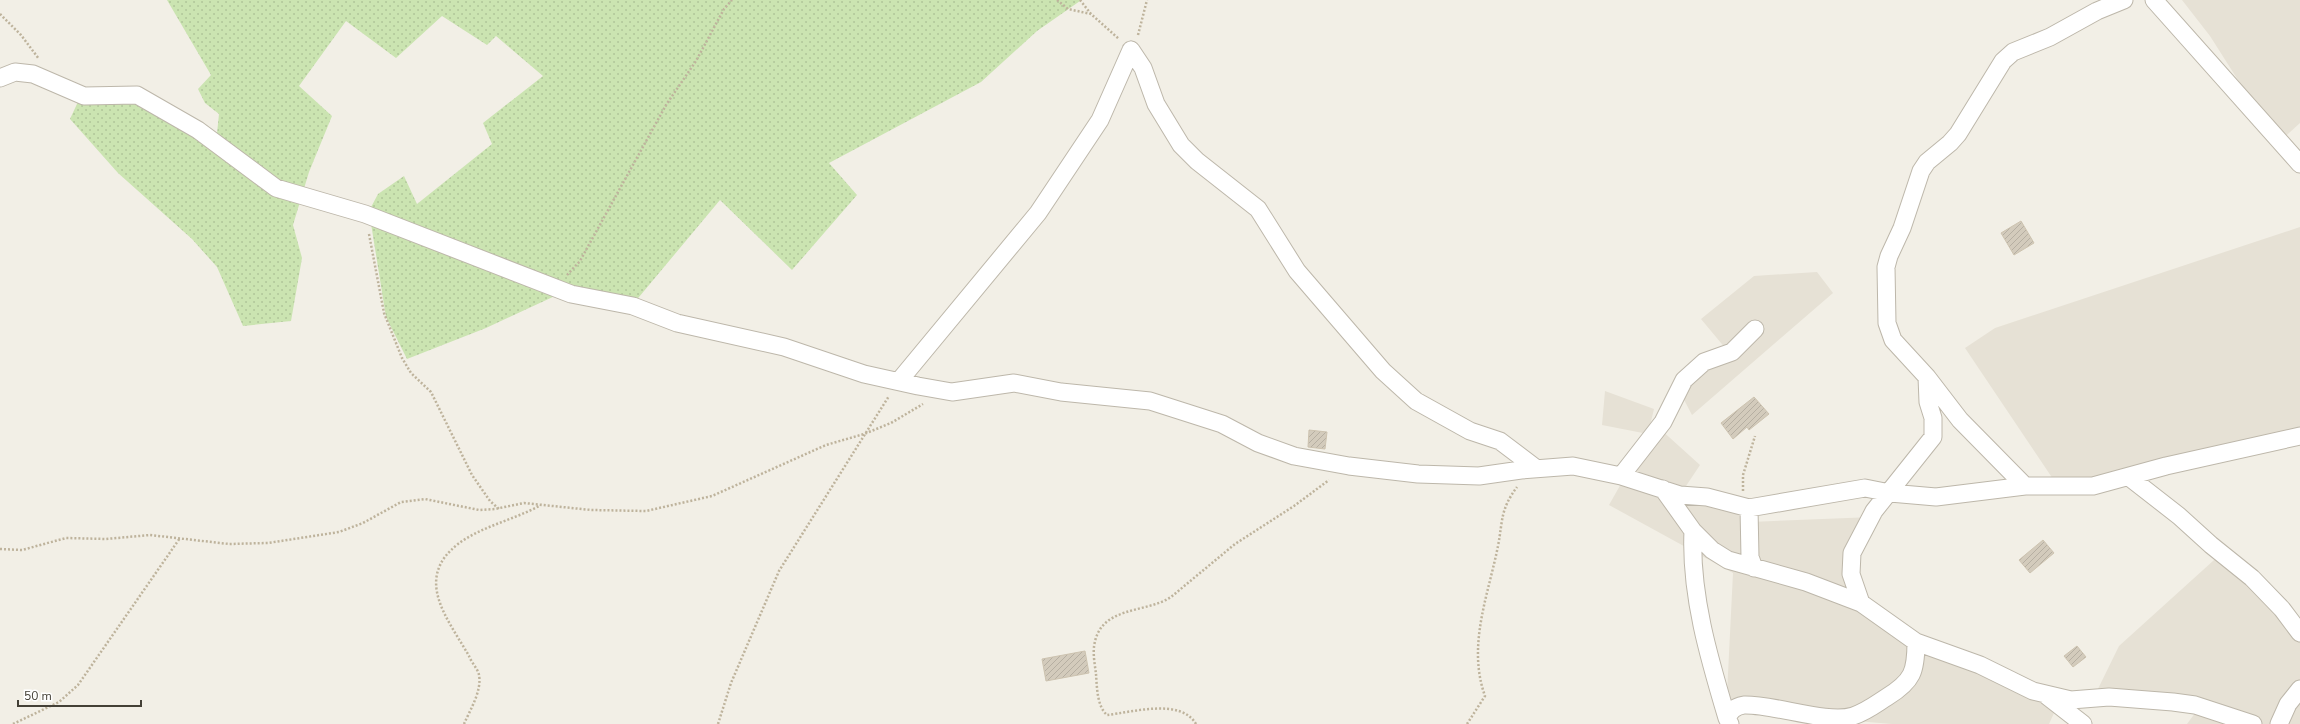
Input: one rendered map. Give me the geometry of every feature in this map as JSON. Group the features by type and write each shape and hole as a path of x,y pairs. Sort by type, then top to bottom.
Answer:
{"street":[{"path":"2025,486 1960,420 1927,377 1893,340 1887,323 1886,267 1902,228 1921,171 1927,162 1950,143 1958,134 1986,87 2008,57 2027,46 2050,37 2097,10 2124,0"},
{"path":"2154,0 2300,164"},
{"path":"899,381 1038,213 1100,120 1131,50"},
{"path":"1131,50 1143,68 1156,104 1181,145 1197,161 1258,209 1297,271 1383,371 1416,402 1470,431 1500,441 1537,469"},
{"path":"0,78 15,72 33,74 84,96 137,95 198,130 276,188 366,214 571,294 633,306 677,323 784,347 864,374 952,392 1014,383 1061,392 1150,401 1222,424 1258,443 1294,456 1349,466 1418,474 1479,476 1573,466 1621,476 1680,495 1707,497 1749,508 1865,488 1890,493 1936,497 2025,486 2093,486 2166,466 2300,436"},
{"path":"1621,476 1662,422 1684,380 1704,362 1732,352 1755,328"},
{"path":"1861,603 1851,574 1852,553 1874,511 1890,493 1933,437 1933,418 1928,402 1927,377"},
{"path":"2129,477 2179,516 2211,545 2252,578 2282,609 2300,633"},
{"path":"1662,489 1692,530 1712,550 1728,560 1806,582 1861,603 1916,642 1980,665 2033,691 2043,692 2071,700 2109,698 2173,702 2195,706 2253,724"},
{"path":"1749,508 1750,557 1754,568"},
{"path":"1692,530 1691,560 1695,594 1729,721"},
{"path":"1729,721 1735,707 1744,705 1842,719 1860,714 1900,689 1909,679 1915,670 1916,642"},
{"path":"2279,724 2288,704 2300,689"},
{"path":"2043,692 2083,724"}],"path":[{"path":"554,288 580,261 666,105 696,61 724,9 732,0"},
{"path":"1057,0 1068,9 1091,14"},
{"path":"1080,0 1091,14 1131,50 1139,33 1147,0"},
{"path":"0,14 32,47 54,83"},
{"path":"366,214 384,313 402,358 411,373 431,392 472,475 490,501 499,508"},
{"path":"718,724 731,683 779,571 864,434 899,381"},
{"path":"0,549 22,550 66,538 106,539 150,535 248,544 284,541 339,532 364,522 401,502 425,499 479,510 524,503 591,510 646,511 712,496 826,445 864,434 891,423 926,402"},
{"path":"1749,508 1743,491 1744,475 1755,436"},
{"path":"1196,724 1191,716 1180,710 1166,708 1107,715 1102,710 1096,687 1094,647 1099,632 1115,615 1160,604 1171,597 1235,544 1294,506 1349,466"},
{"path":"1467,724 1485,696 1477,667 1479,636 1482,610 1498,547 1502,511 1507,500 1517,486 1537,469"},
{"path":"464,724 477,693 479,675 439,602 435,586 437,574 445,557 459,544 480,532 522,516 541,505"},
{"path":"13,724 59,702 78,685 180,538"}],"shaded area":[{"path":"2182,0 2300,0 2300,123 2278,143 2210,36"},
{"path":"2300,227 2300,433 2095,485 2055,482 1965,348 1995,328"},
{"path":"1817,272 1833,293 1692,415 1680,392 1726,349 1701,319 1754,276"},
{"path":"1605,391 1654,409 1648,434 1602,425"},
{"path":"1659,428 1700,465 1680,495 1707,497 1750,522 1873,517 1856,551 1862,600 1906,633 2059,702 2049,724 1892,724 1736,711 1727,694 1733,573 1609,505 1639,452"},
{"path":"2224,551 2300,624 2300,724 2187,724 2201,705 2095,695 2119,646"}],"green space":[{"path":"167,0 1080,1 1037,31 981,82 829,163 857,195 792,270 720,200 634,303 570,289 486,328 407,359 386,317 369,211 378,194 404,176 417,204 492,144 483,123 543,76 496,36 487,45 442,16 396,58 346,21 299,86 332,116 309,172 293,225 302,258 291,321 243,326 217,267 192,239 118,173 70,119 83,91 112,89 216,143 219,114 205,103 198,89 211,75"}],"building":[{"path":"2021,221 2034,243 2014,255 2001,233"},
{"path":"1754,397 1769,414 1749,430 1747,427 1733,439 1721,423"},
{"path":"1309,430 1327,432 1325,449 1308,447"},
{"path":"2043,540 2054,553 2030,573 2019,560"},
{"path":"2077,646 2086,657 2073,667 2064,656"},
{"path":"1085,651 1089,673 1046,681 1042,659"}]}
